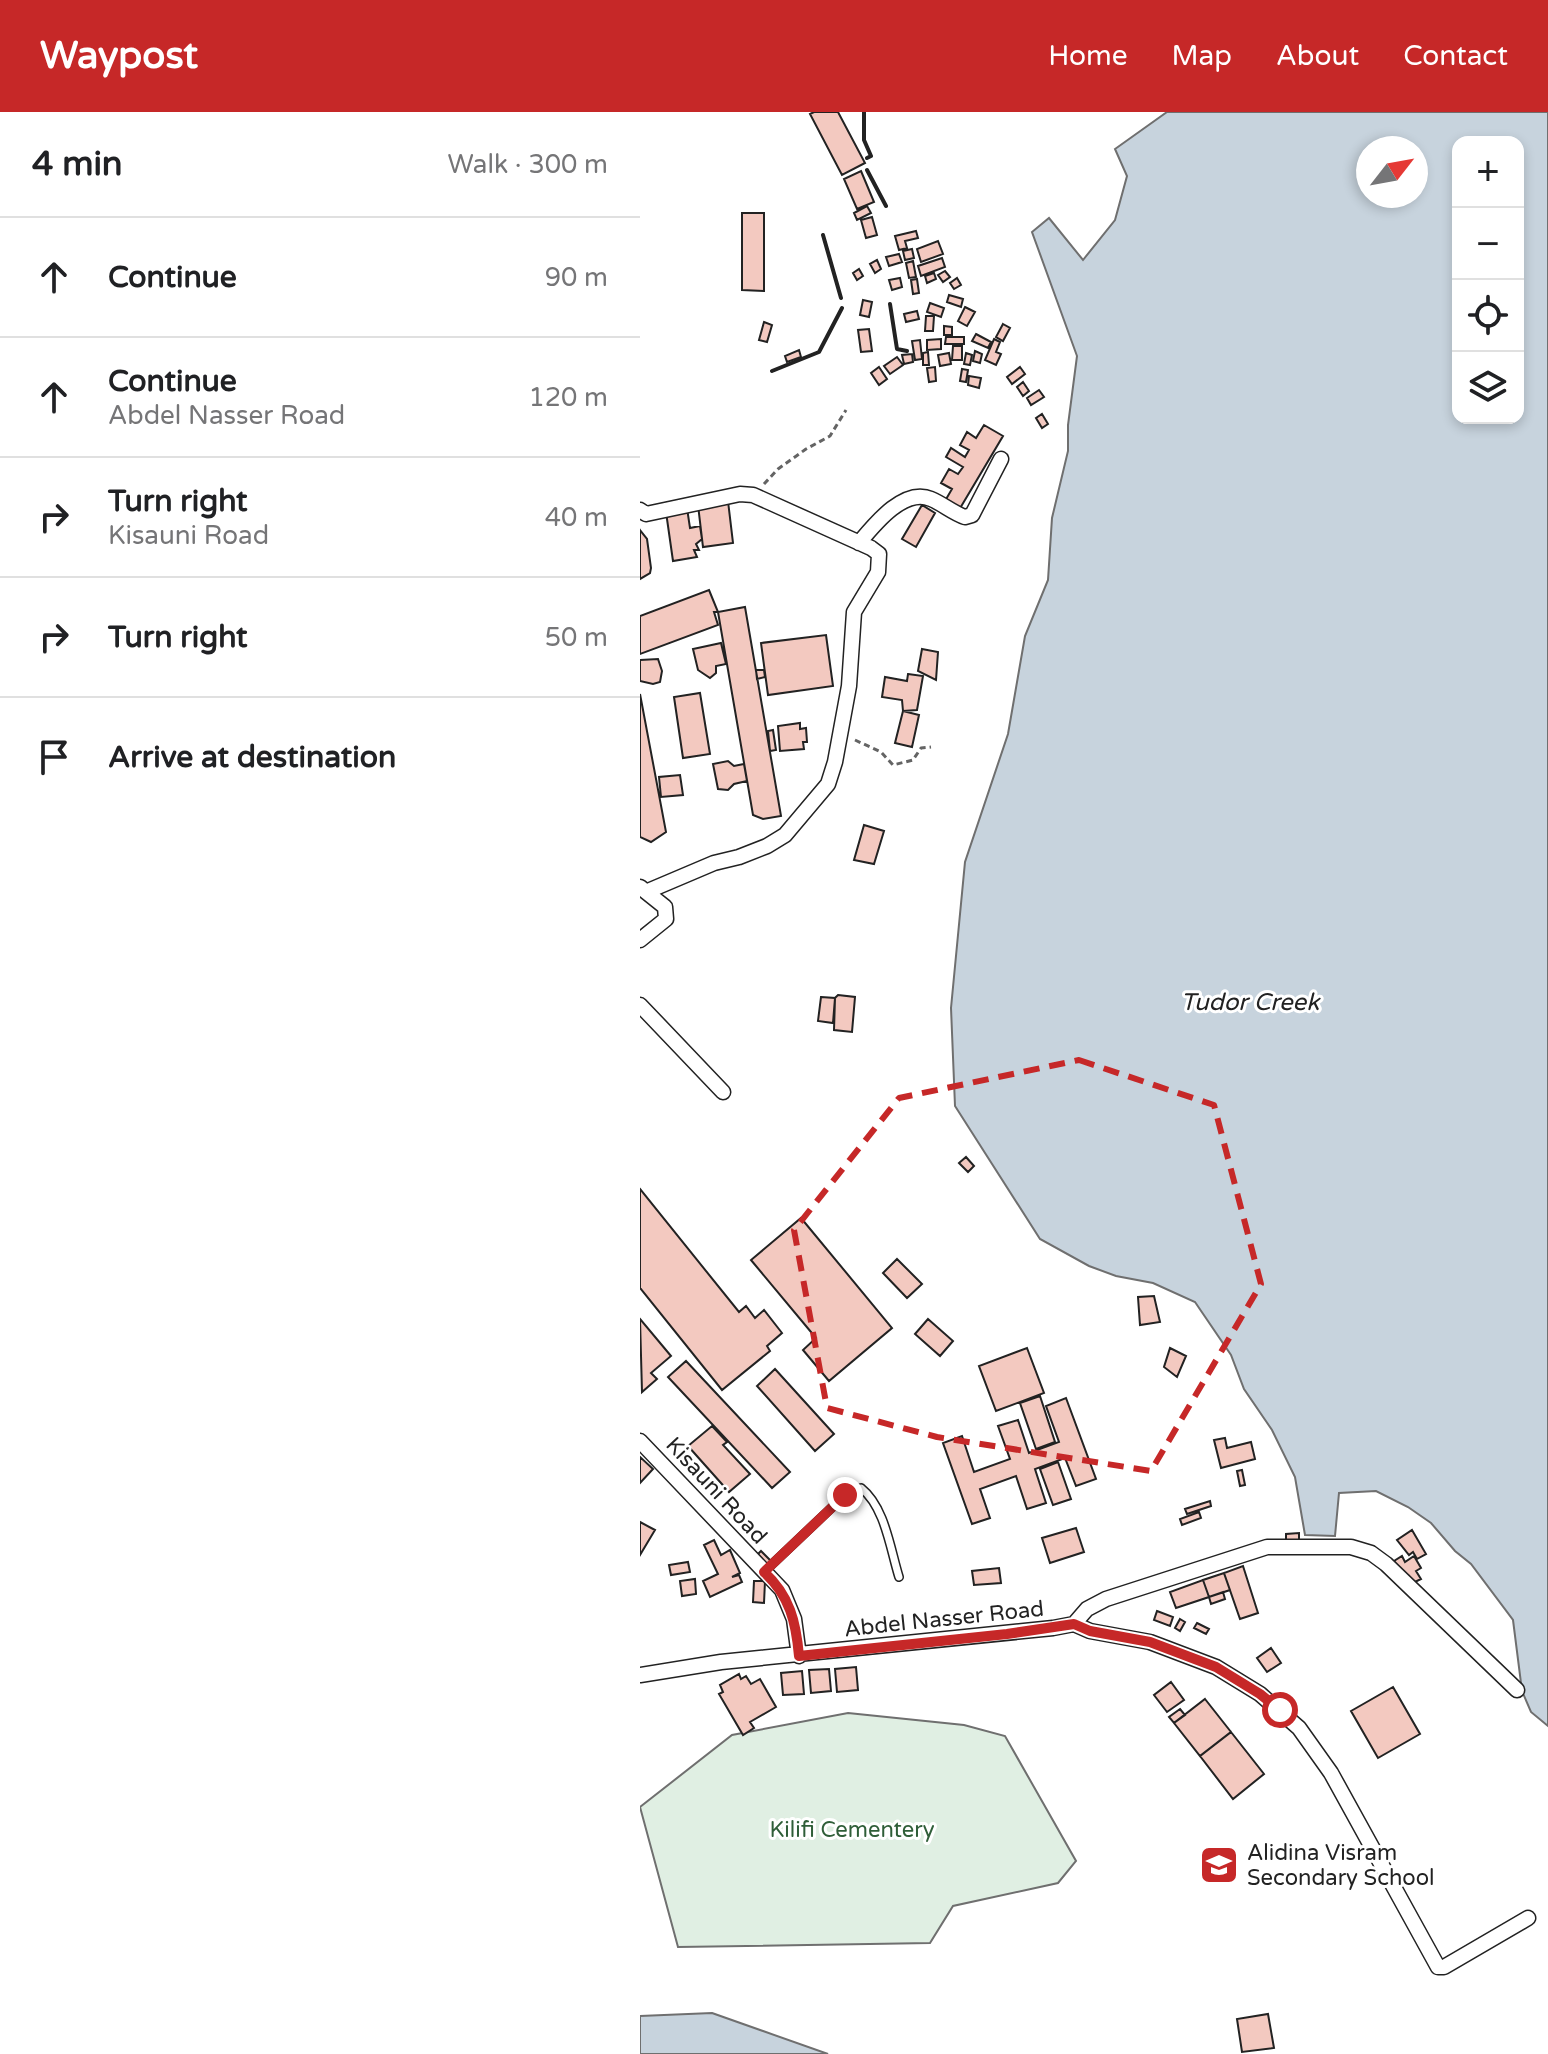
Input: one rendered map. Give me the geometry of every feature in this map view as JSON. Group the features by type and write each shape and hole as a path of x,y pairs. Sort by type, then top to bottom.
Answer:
{"street":[{"path":"859,543 885,513 915,497 928,498 965,517 972,515 1001,459"},
{"path":"640,510 646,514 740,494 753,495 859,543 879,554 880,563 878,572 854,612 849,686 828,784 785,835 739,857 644,889 665,907 666,919 640,940"},
{"path":"640,1005 723,1092"},
{"name":"Kisauni Road","path":"640,1441 786,1597 797,1629 799,1656"},
{"name":"Abdel Nasser Road","path":"640,1675 721,1662 1007,1634 1074,1624 1096,1603 1260,1549 1351,1547 1371,1553 1386,1564 1517,1690"},
{"path":"1074,1624 1090,1631 1150,1642 1216,1667 1280,1710 1308,1739 1331,1773 1438,1967 1444,1967 1528,1918"}],"lane":[{"path":"764,1572 845,1495 861,1488 872,1496 899,1577"}],"path":[{"path":"753,495 778,469 830,436 846,410"},
{"path":"840,733 881,752 893,765 913,760 921,748 931,747"}],"highlighted area":[{"path":"1079,1060 1214,1105 1261,1284 1151,1471 937,1437 827,1408 794,1230 899,1098"}],"green space":[{"name":"Kilifi Cementery","path":"848,1713 964,1725 1005,1736 1076,1861 1058,1883 953,1906 930,1943 678,1947 640,1807 732,1735"}],"water":[{"name":"Tudor Creek","path":"1167,112 1548,112 1548,1726 1531,1712 1522,1691 1513,1620 1471,1564 1431,1523 1376,1491 1339,1493 1335,1536 1305,1535 1295,1477 1272,1430 1244,1389 1231,1355 1195,1302 1153,1283 1116,1276 1089,1266 1040,1239 955,1106 951,1008 965,862 1008,734 1025,636 1048,580 1052,518 1068,451 1068,425 1077,356 1032,232 1049,218 1083,260 1115,220 1127,176 1115,149"},
{"path":"712,2013 828,2054 640,2054 640,2016"}],"building":[{"path":"838,112 865,163 842,175 810,114"},
{"path":"861,171 874,202 857,209 844,179"},
{"path":"867,206 871,213 857,220 854,213"},
{"path":"742,213 764,213 764,291 742,290"},
{"path":"872,217 877,235 866,238 861,220"},
{"path":"916,231 918,238 905,241 907,248 899,250 895,236"},
{"path":"938,241 943,254 921,262 917,249"},
{"path":"912,249 914,258 905,260 903,251"},
{"path":"899,254 902,262 889,266 886,257"},
{"path":"942,258 945,267 921,276 918,266"},
{"path":"877,260 881,269 875,273 870,264"},
{"path":"913,261 916,277 909,278 906,263"},
{"path":"859,269 863,276 857,280 853,273"},
{"path":"945,271 950,277 943,282 938,275"},
{"path":"934,273 936,279 927,283 925,276"},
{"path":"900,278 902,287 892,290 889,280"},
{"path":"957,278 961,285 954,289 950,283"},
{"path":"917,279 919,293 913,294 911,280"},
{"path":"949,295 963,299 961,307 947,302"},
{"path":"863,300 872,302 869,317 860,315"},
{"path":"930,303 944,308 941,317 927,312"},
{"path":"965,307 975,312 967,326 958,321"},
{"path":"917,311 919,319 906,322 904,314"},
{"path":"926,316 934,316 933,331 925,331"},
{"path":"764,322 772,325 767,342 759,340"},
{"path":"1003,324 1010,328 1003,341 996,337"},
{"path":"944,326 952,327 952,335 944,335"},
{"path":"869,329 872,351 861,352 858,330"},
{"path":"976,334 991,342 988,348 972,341"},
{"path":"946,337 964,337 964,344 945,344"},
{"path":"941,339 941,349 927,350 927,340"},
{"path":"994,339 1000,342 996,352 1001,354 996,365 985,360"},
{"path":"920,340 922,359 915,360 912,341"},
{"path":"953,346 962,346 962,360 952,360"},
{"path":"799,350 801,357 787,362 785,356"},
{"path":"975,351 982,354 980,363 973,361"},
{"path":"928,352 929,365 923,365 923,353"},
{"path":"949,353 951,364 940,366 938,355"},
{"path":"966,353 972,355 970,365 964,364"},
{"path":"912,354 913,362 904,364 902,355"},
{"path":"897,357 903,365 890,374 884,366"},
{"path":"879,367 887,379 879,385 871,373"},
{"path":"935,367 936,381 929,382 927,368"},
{"path":"1020,367 1025,374 1012,384 1007,377"},
{"path":"962,369 968,370 966,382 960,381"},
{"path":"969,376 981,378 979,388 968,385"},
{"path":"1023,382 1029,391 1023,396 1017,387"},
{"path":"1039,390 1044,397 1031,405 1027,398"},
{"path":"1042,414 1048,424 1042,428 1036,418"},
{"path":"984,425 1003,436 959,510 945,501 952,489 941,483 949,469 958,474 963,467 946,457 951,448 965,457 969,450 960,445 967,432 976,438"},
{"path":"728,501 733,543 703,547 698,505"},
{"path":"922,505 935,513 916,547 902,539"},
{"path":"687,508 690,528 700,526 702,539 696,544 699,550 694,550 697,557 673,561 666,512"},
{"path":"640,530 647,539 651,568 650,573 640,579"},
{"path":"709,590 718,612 714,612 718,625 640,654 640,616"},
{"path":"745,607 781,816 763,819 753,815 718,612"},
{"path":"826,635 833,686 768,695 761,643"},
{"path":"721,643 726,664 716,666 716,673 710,678 698,670 693,649"},
{"path":"922,649 938,652 936,680 918,671"},
{"path":"658,659 662,671 660,682 640,681 640,660"},
{"path":"756,670 764,670 765,677 757,679"},
{"path":"908,674 923,676 917,710 903,711 902,700 882,697 885,677 907,681"},
{"path":"700,693 710,754 683,758 674,697"},
{"path":"640,694 666,832 651,842 640,837"},
{"path":"903,711 919,715 912,747 895,743"},
{"path":"800,723 800,729 806,728 804,749 780,751 778,726"},
{"path":"773,730 776,750 770,751 768,731"},
{"path":"728,761 734,766 744,764 747,781 734,784 728,790 718,789 713,764"},
{"path":"680,775 683,795 661,797 659,777"},
{"path":"864,825 884,831 874,864 854,860"},
{"path":"838,995 855,997 852,1032 834,1030 835,998"},
{"path":"821,997 835,998 833,1023 818,1021"},
{"path":"966,1157 974,1166 968,1172 959,1163"},
{"path":"640,1189 739,1312 746,1306 755,1318 764,1310 782,1333 767,1346 770,1351 722,1390 640,1288"},
{"path":"801,1218 892,1328 829,1381 803,1350 816,1338 751,1260"},
{"path":"897,1259 922,1284 907,1298 883,1273"},
{"path":"1154,1296 1160,1322 1140,1325 1138,1297"},
{"path":"640,1319 671,1356 651,1373 657,1379 642,1392"},
{"path":"928,1319 953,1341 940,1356 915,1334"},
{"path":"1027,1348 1044,1393 996,1411 979,1366"},
{"path":"1170,1348 1186,1356 1177,1377 1164,1367"},
{"path":"686,1361 790,1472 772,1488 668,1377"},
{"path":"775,1369 834,1434 815,1451 757,1386"},
{"path":"1040,1396 1055,1442 1036,1449 1020,1403"},
{"path":"1066,1398 1096,1479 1076,1486 1065,1458 1035,1469 1046,1503 1027,1509 1016,1476 980,1489 990,1518 972,1524 943,1443 962,1436 974,1472 1010,1459 998,1426 1018,1420 1029,1453 1059,1442 1046,1406"},
{"path":"712,1426 727,1442 723,1445 750,1474 729,1492 688,1446"},
{"path":"1225,1438 1227,1448 1251,1442 1255,1459 1221,1468 1214,1440"},
{"path":"640,1457 653,1469 640,1483"},
{"path":"1058,1462 1071,1499 1053,1505 1040,1469"},
{"path":"1242,1470 1245,1485 1240,1486 1237,1471"},
{"path":"1210,1501 1211,1506 1187,1514 1185,1509"},
{"path":"1199,1512 1201,1518 1182,1525 1180,1519"},
{"path":"640,1522 655,1530 640,1555"},
{"path":"1076,1528 1084,1552 1050,1563 1042,1538"},
{"path":"1412,1530 1426,1554 1417,1559 1413,1552 1409,1555 1397,1540"},
{"path":"1299,1533 1299,1542 1286,1542 1286,1534"},
{"path":"714,1540 721,1555 730,1550 740,1573 732,1577 739,1575 742,1582 710,1597 703,1581 718,1574 704,1545"},
{"path":"761,1551 771,1561 766,1566 756,1556"},
{"path":"1402,1556 1405,1562 1414,1556 1421,1568 1416,1571 1421,1579 1413,1583 1409,1576 1405,1578 1394,1561"},
{"path":"688,1562 690,1572 671,1575 669,1565"},
{"path":"1243,1566 1258,1613 1240,1619 1224,1573"},
{"path":"999,1568 1001,1583 974,1585 972,1571"},
{"path":"1224,1573 1230,1590 1209,1597 1203,1580"},
{"path":"695,1579 696,1594 682,1596 680,1581"},
{"path":"1203,1580 1209,1597 1176,1608 1170,1592"},
{"path":"754,1581 765,1581 764,1603 753,1602"},
{"path":"1223,1592 1225,1599 1211,1604 1209,1597"},
{"path":"1157,1611 1173,1617 1170,1626 1154,1620"},
{"path":"1180,1619 1185,1622 1180,1631 1175,1628"},
{"path":"1197,1623 1209,1629 1206,1634 1194,1628"},
{"path":"1271,1648 1281,1663 1267,1672 1257,1658"},
{"path":"856,1667 858,1690 837,1692 835,1669"},
{"path":"829,1669 831,1691 811,1693 809,1670"},
{"path":"802,1671 804,1694 783,1695 781,1673"},
{"path":"739,1674 741,1679 746,1676 751,1684 760,1679 776,1707 750,1722 754,1728 743,1735 719,1694 723,1692 720,1685"},
{"path":"1171,1682 1184,1700 1167,1712 1154,1695"},
{"path":"1393,1687 1420,1734 1378,1758 1351,1711"},
{"path":"1205,1699 1231,1732 1200,1756 1174,1723"},
{"path":"1180,1709 1185,1715 1174,1723 1169,1717"},
{"path":"1231,1732 1264,1774 1233,1799 1200,1756"},
{"path":"1268,2014 1274,2048 1242,2052 1237,2019"}],"wall":[{"path":"864,112 864,140 871,156 867,158"},
{"path":"867,170 886,206"},
{"path":"823,235 841,298"},
{"path":"890,304 897,349 907,351"},
{"path":"772,371 819,352 842,308"}],"place":[{"name":"Alidina Visram Secondary School","path":"1219,1865"}],"route":[{"path":"845,1495 764,1572 786,1597 791,1609 797,1629 799,1656 1074,1624 1090,1631 1150,1642 1216,1667 1280,1710"}]}
